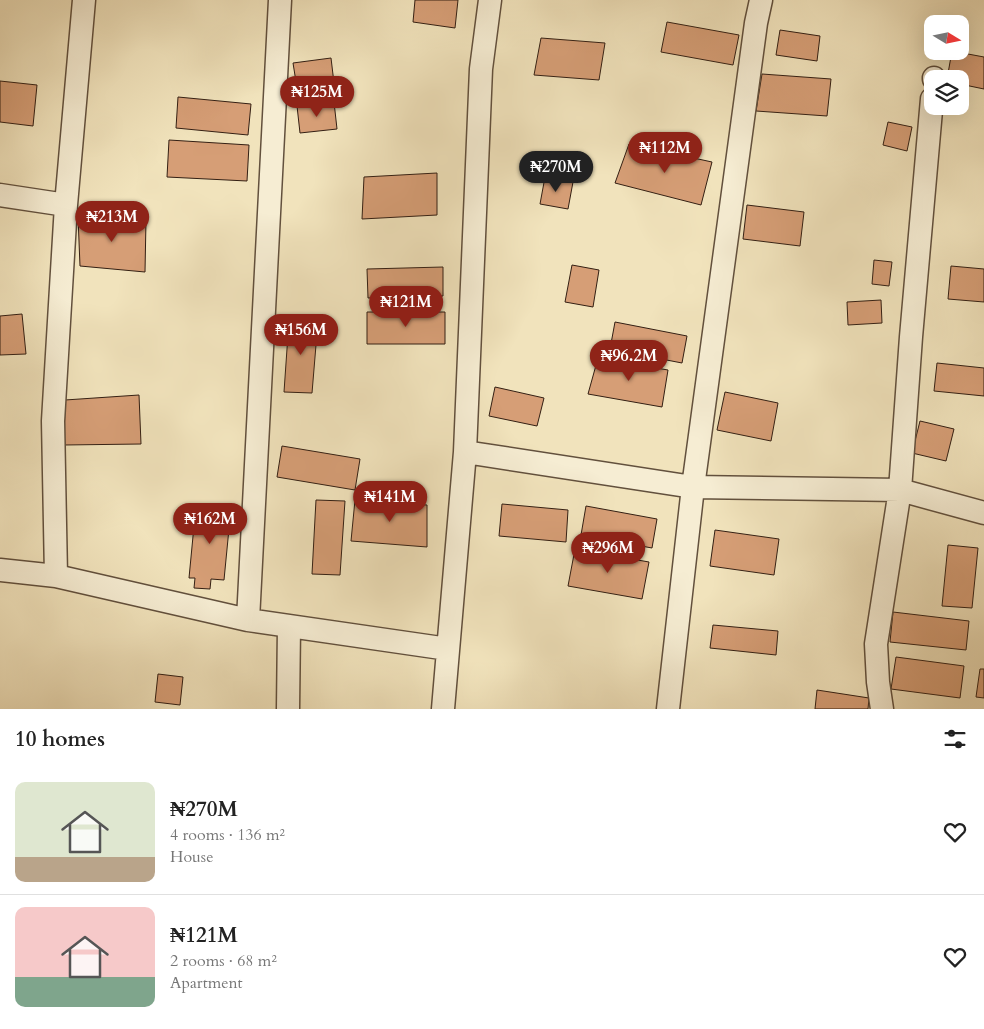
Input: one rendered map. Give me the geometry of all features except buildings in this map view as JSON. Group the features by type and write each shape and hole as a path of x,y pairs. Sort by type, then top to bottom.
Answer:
{"street":[{"path":"56,576 53,421 66,205 84,0"},
{"path":"248,620 280,0"},
{"path":"443,709 464,452 481,69 490,0"},
{"path":"668,709 693,487 754,33 761,0"},
{"path":"882,709 878,682 876,644 900,490 911,338 931,115"},
{"path":"0,195 66,205"},
{"path":"464,452 693,487 900,490 984,513"},
{"path":"0,570 56,576 248,620 448,649"},
{"path":"288,709 289,626"}]}
